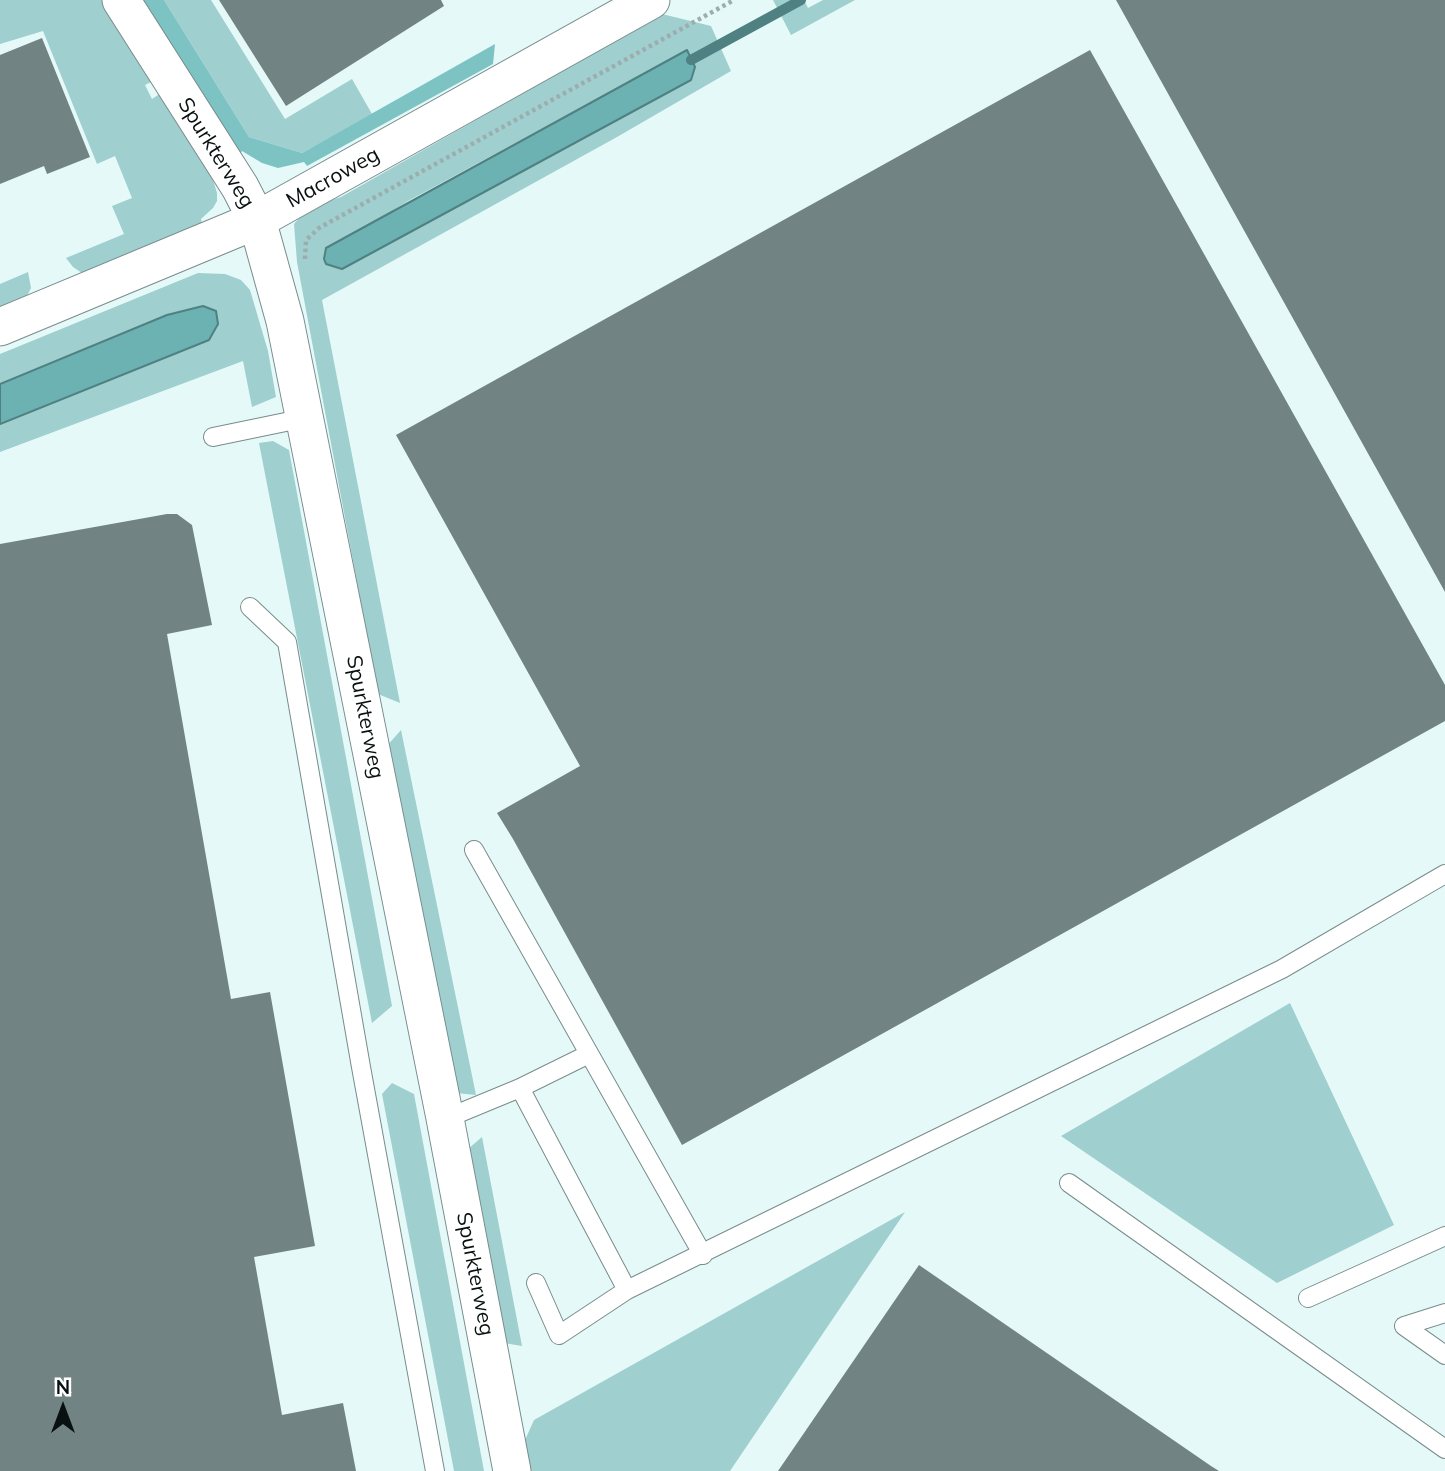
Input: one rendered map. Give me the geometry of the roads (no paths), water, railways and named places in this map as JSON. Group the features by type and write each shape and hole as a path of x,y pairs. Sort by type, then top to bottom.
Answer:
{"street":[{"name":"Spurkterweg","path":"121,0 240,187 257,220 285,321 445,1119 512,1471"},
{"name":"Macroweg","path":"0,327 257,220 651,0"}],"lane":[{"path":"214,437 304,418"},
{"path":"250,607 287,642 435,1471"},
{"path":"474,850 704,1255"},
{"path":"536,1283 559,1335 627,1290 704,1255 1282,969 1445,874"},
{"path":"445,1119 520,1088 589,1054"},
{"path":"520,1088 627,1290"},
{"path":"1069,1184 1445,1449"},
{"path":"1308,1298 1445,1236"},
{"path":"1445,1313 1404,1326 1445,1354"}],"waterway":[{"path":"691,60 801,0"}]}
